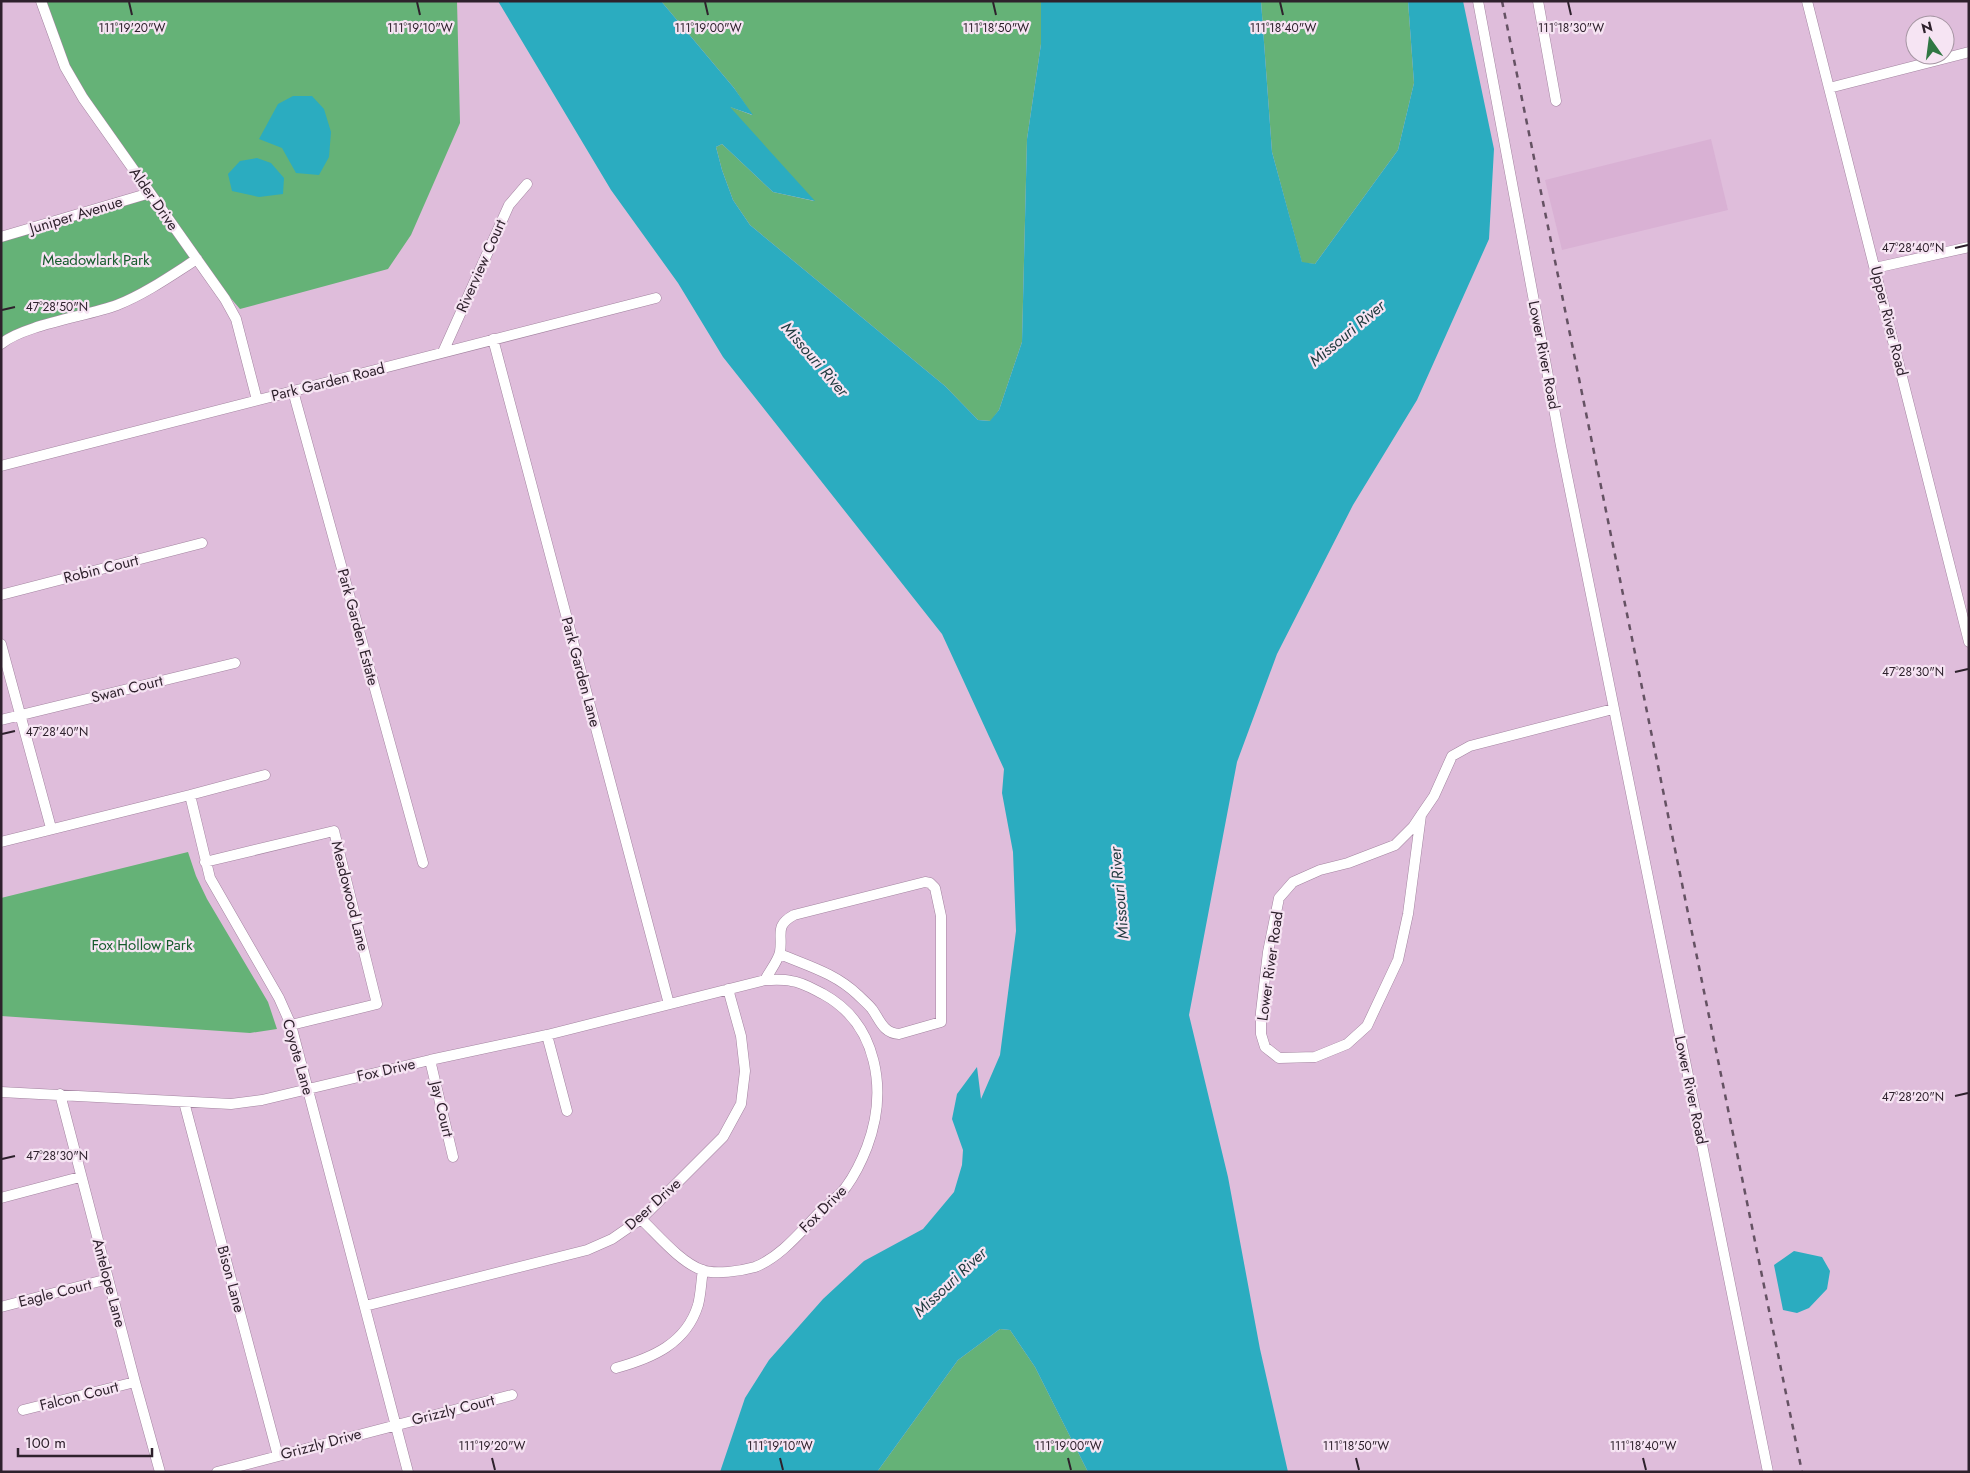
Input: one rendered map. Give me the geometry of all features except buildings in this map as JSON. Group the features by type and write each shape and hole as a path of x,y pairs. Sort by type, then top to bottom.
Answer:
{"street":[{"name":"Alder Drive","path":"41,1 65,67 83,98 225,298 236,319 257,400"},
{"name":"Lower River Road","path":"1478,1 1561,446 1768,1472"},
{"path":"1538,1 1556,101"},
{"name":"Upper River Road","path":"1807,1 1969,642"},
{"path":"1828,88 1969,52"},
{"name":"Riverview Court","path":"443,352 509,205 527,184"},
{"name":"Juniper Avenue","path":"1,237 150,193"},
{"path":"1875,268 1969,247"},
{"path":"1,344 7,339 34,329 118,304 198,259"},
{"name":"Park Garden Road","path":"1,466 656,298"},
{"name":"Park Garden Lane","path":"493,339 668,1004"},
{"name":"Park Garden Estate","path":"293,391 423,862"},
{"name":"Robin Court","path":"1,595 202,543"},
{"path":"2,649 51,828"},
{"name":"Swan Court","path":"1,720 235,663"},
{"name":"Lower River Road","path":"1421,815 1408,914 1398,960 1366,1026 1347,1044 1315,1057 1279,1058 1265,1047 1261,1034 1261,1012 1268,952 1280,898 1293,882 1320,870 1348,863 1395,844 1413,827 1421,815 1434,796 1452,756 1470,746 1613,709"},
{"path":"1,842 265,775"},
{"name":"Coyote Lane","path":"190,795 210,878 279,998 291,1025 408,1472"},
{"name":"Meadowood Lane","path":"205,862 334,831 378,1004 291,1025"},
{"path":"765,980 780,954 780,926 786,919 794,915 925,882 930,883 935,888 941,916 941,1022 899,1034 892,1033 881,1024 867,1004 838,979 814,967 780,954"},
{"name":"Fox Drive","path":"1,1092 231,1104 262,1100 430,1060 548,1035 765,980 792,980 837,1002 857,1022 867,1041 875,1063 877,1088 875,1120 867,1147 846,1188 780,1252 756,1266 733,1272 703,1270 684,1260 641,1219"},
{"name":"Deer Drive","path":"365,1306 587,1250 612,1239 641,1219 723,1137 741,1104 745,1071 741,1036 728,989"},
{"path":"548,1035 567,1112"},
{"name":"Jay Court","path":"430,1060 453,1157"},
{"name":"Antelope Lane","path":"60,1094 80,1177 160,1472"},
{"name":"Bison Lane","path":"184,1102 278,1456"},
{"path":"1,1198 80,1177"},
{"path":"616,1368 643,1360 668,1348 687,1327 698,1306 703,1270"},
{"name":"Eagle Court","path":"1,1307 108,1279"},
{"name":"Falcon Court","path":"23,1410 135,1382"},
{"name":"Grizzly Court","path":"395,1425 512,1395"},
{"name":"Grizzly Drive","path":"217,1472 395,1425"}],"shaded area":[{"path":"1711,139 1728,210 1562,250 1545,180"}],"green space":[{"name":"Meadowlark Park","path":"41,1 457,1 460,123 411,235 388,269 240,309 197,259 118,304 1,344 1,237 150,193 83,98"},
{"path":"661,1 1041,1 1041,44 1027,139 1022,342 999,410 991,421 978,420 945,386 750,225 733,200 722,170 716,147 722,144 773,192 814,201 728,106 752,115 734,88"},
{"path":"1261,1 1408,1 1414,83 1398,150 1315,264 1302,263 1272,152"},
{"name":"Fox Hollow Park","path":"188,852 196,876 207,899 268,1002 277,1029 250,1033 1,1016 1,898"},
{"path":"1000,1329 1010,1330 1035,1367 1088,1472 877,1472 958,1360"}],"water":[{"name":"Missouri River","path":"498,1 661,1 734,88 753,115 730,107 815,201 773,192 722,144 716,147 722,170 733,200 750,225 945,386 978,420 990,421 999,410 1022,342 1027,139 1041,44 1041,1 1261,1 1272,152 1302,262 1315,264 1398,150 1414,83 1408,1 1463,1 1494,149 1489,239 1417,400 1353,505 1277,654 1237,762 1189,1015 1228,1177 1260,1349 1288,1472 1088,1472 1035,1367 1010,1330 1000,1329 958,1360 877,1472 720,1472 745,1398 769,1360 823,1299 864,1261 923,1229 954,1192 962,1165 963,1150 952,1119 957,1094 977,1067 981,1099 1000,1055 1016,931 1013,852 1002,793 1004,769 942,634 723,357 678,283 611,190"},
{"path":"293,96 312,96 324,109 331,132 329,157 319,175 296,173 282,148 259,139 278,104"},
{"path":"257,158 271,163 284,178 283,194 259,197 232,191 228,174 240,161"},
{"path":"1794,1251 1822,1257 1830,1271 1827,1289 1809,1308 1797,1313 1783,1310 1774,1265"}],"railway":[{"path":"1502,1 1802,1472"}]}
